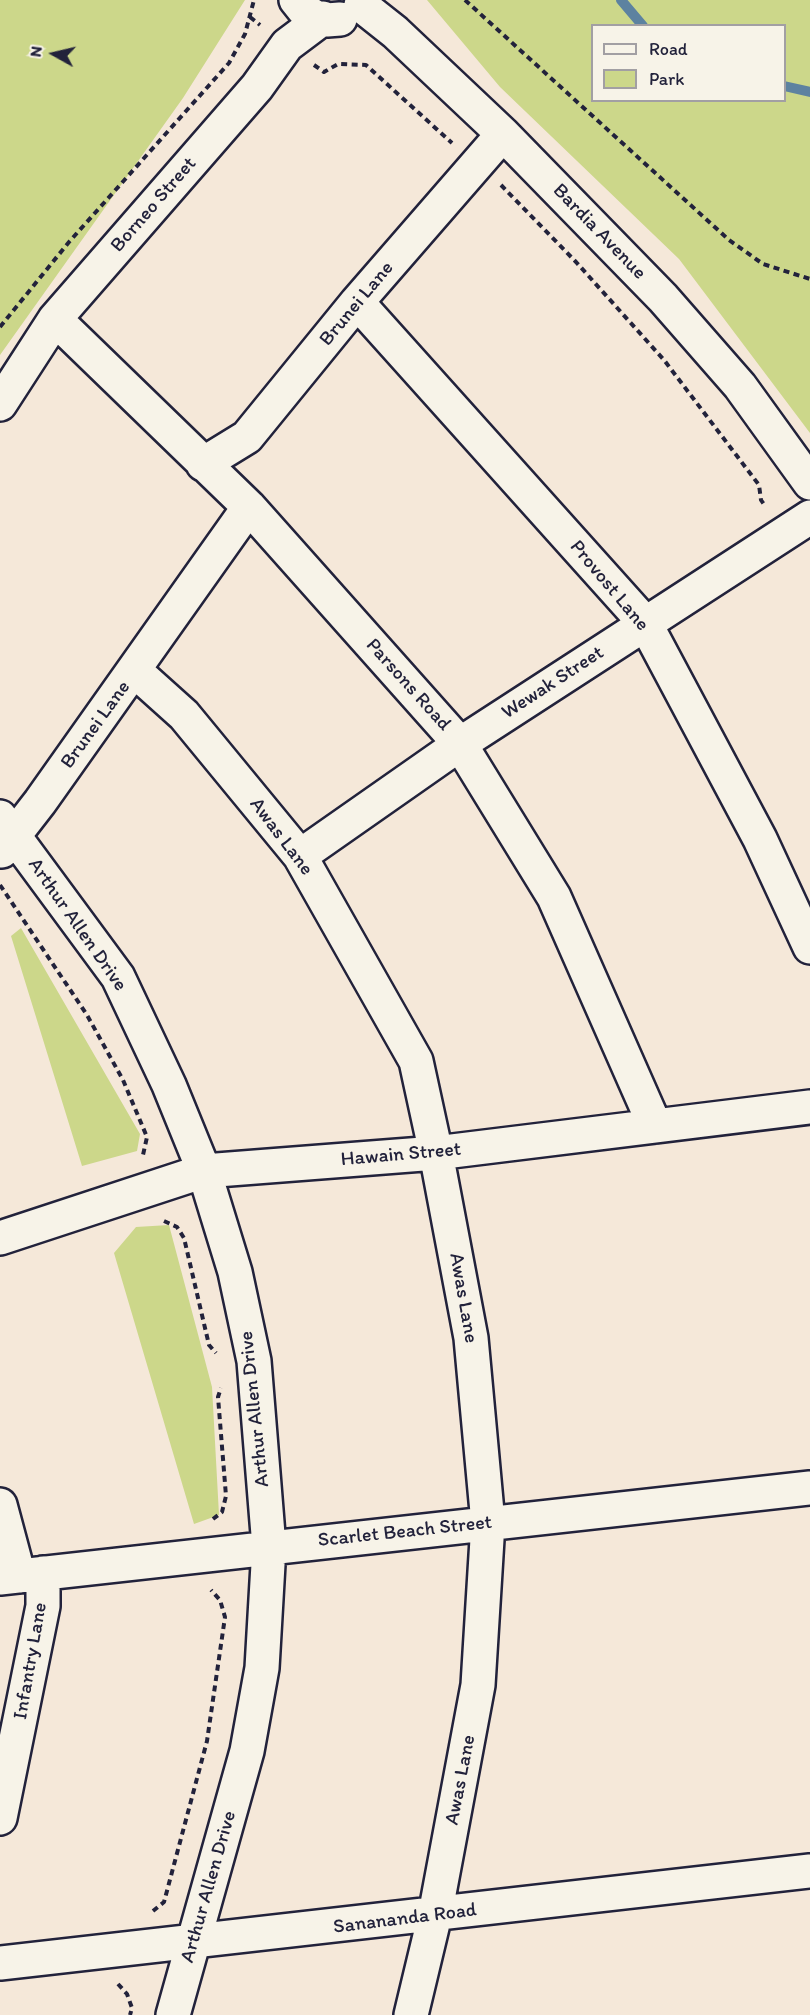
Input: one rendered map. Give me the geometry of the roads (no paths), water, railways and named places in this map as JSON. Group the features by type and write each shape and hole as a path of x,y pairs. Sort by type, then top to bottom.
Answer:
{"street":[{"path":"296,0 304,10 322,18 340,19 363,3"},
{"name":"Bardia Avenue","path":"363,3 503,134 663,298 740,386 810,483"},
{"name":"Borneo Street","path":"0,404 55,319 258,87 287,45 322,18"},
{"name":"Brunei Lane","path":"203,464 247,437 357,302 503,134"},
{"name":"Provost Lane","path":"357,302 645,623 759,839 810,947"},
{"name":"Parsons Road","path":"55,319 249,507 460,744 554,897 655,1126"},
{"name":"Brunei Lane","path":"5,835 135,671 249,507"},
{"name":"Wewak Street","path":"300,856 460,744 810,517"},
{"name":"Awas Lane","path":"135,671 184,715 300,856 417,1061 436,1153 471,1338 488,1523 478,1685 435,1915 411,2015"},
{"name":"Arthur Allen Drive","path":"5,835 118,977 169,1085 204,1172 235,1272 254,1361 269,1546 262,1668 248,1751 173,2015"},
{"name":"Hawain Street","path":"0,1238 204,1172 436,1153 810,1107"},
{"name":"Scarlet Beach Street","path":"20,1575 810,1488"},
{"name":"Infantry Lane","path":"0,1505 20,1575 44,1606 4,1780 0,1818"},
{"name":"Sanananda Road","path":"0,1964 810,1871"}],"waterway":[{"path":"621,0 641,24"},
{"path":"786,86 810,92"}]}
